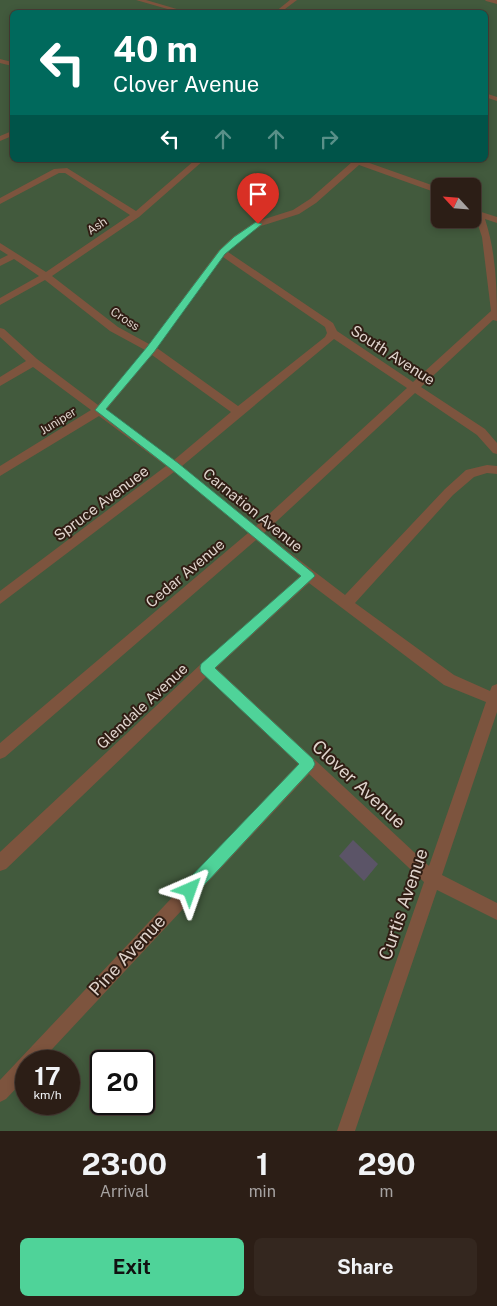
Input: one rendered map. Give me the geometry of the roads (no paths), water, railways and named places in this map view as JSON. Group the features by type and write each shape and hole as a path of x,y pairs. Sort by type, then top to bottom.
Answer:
{"lane":[{"path":"139,0 176,10"},
{"path":"281,10 294,0"},
{"path":"488,0 497,2"},
{"name":"Ash","path":"0,302 46,276 136,215 198,162"},
{"name":"Juniper","path":"0,472 100,410 151,350 222,252 237,238 258,224 296,212 313,201 354,162"},
{"path":"358,162 431,187"},
{"path":"0,201 57,171 67,170 136,215"},
{"path":"481,214 497,220"},
{"path":"481,224 486,237 497,314"},
{"name":"Cross","path":"0,246 46,276 114,329 151,350 238,412"},
{"name":"South Avenue","path":"222,252 330,325 332,333 481,432 497,450"},
{"path":"0,263 14,256"},
{"name":"Cedar Avenue","path":"0,752 256,533 497,314"},
{"name":"Carnation Avenue","path":"0,332 33,362 174,466 309,576 448,680 496,696"},
{"name":"Spruce Avenuee","path":"0,598 174,466 329,339 332,333"},
{"path":"0,382 33,362"},
{"path":"346,603 449,492 470,473 487,469 497,470"},
{"name":"Glendale Avenue","path":"0,863 206,668 309,576"},
{"name":"Clover Avenue","path":"206,668 432,879 497,912"},
{"name":"Curtis Avenue","path":"346,1131 496,696"},
{"name":"Pine Avenue","path":"39,1050 309,764"},
{"path":"0,1094 15,1077"}]}
